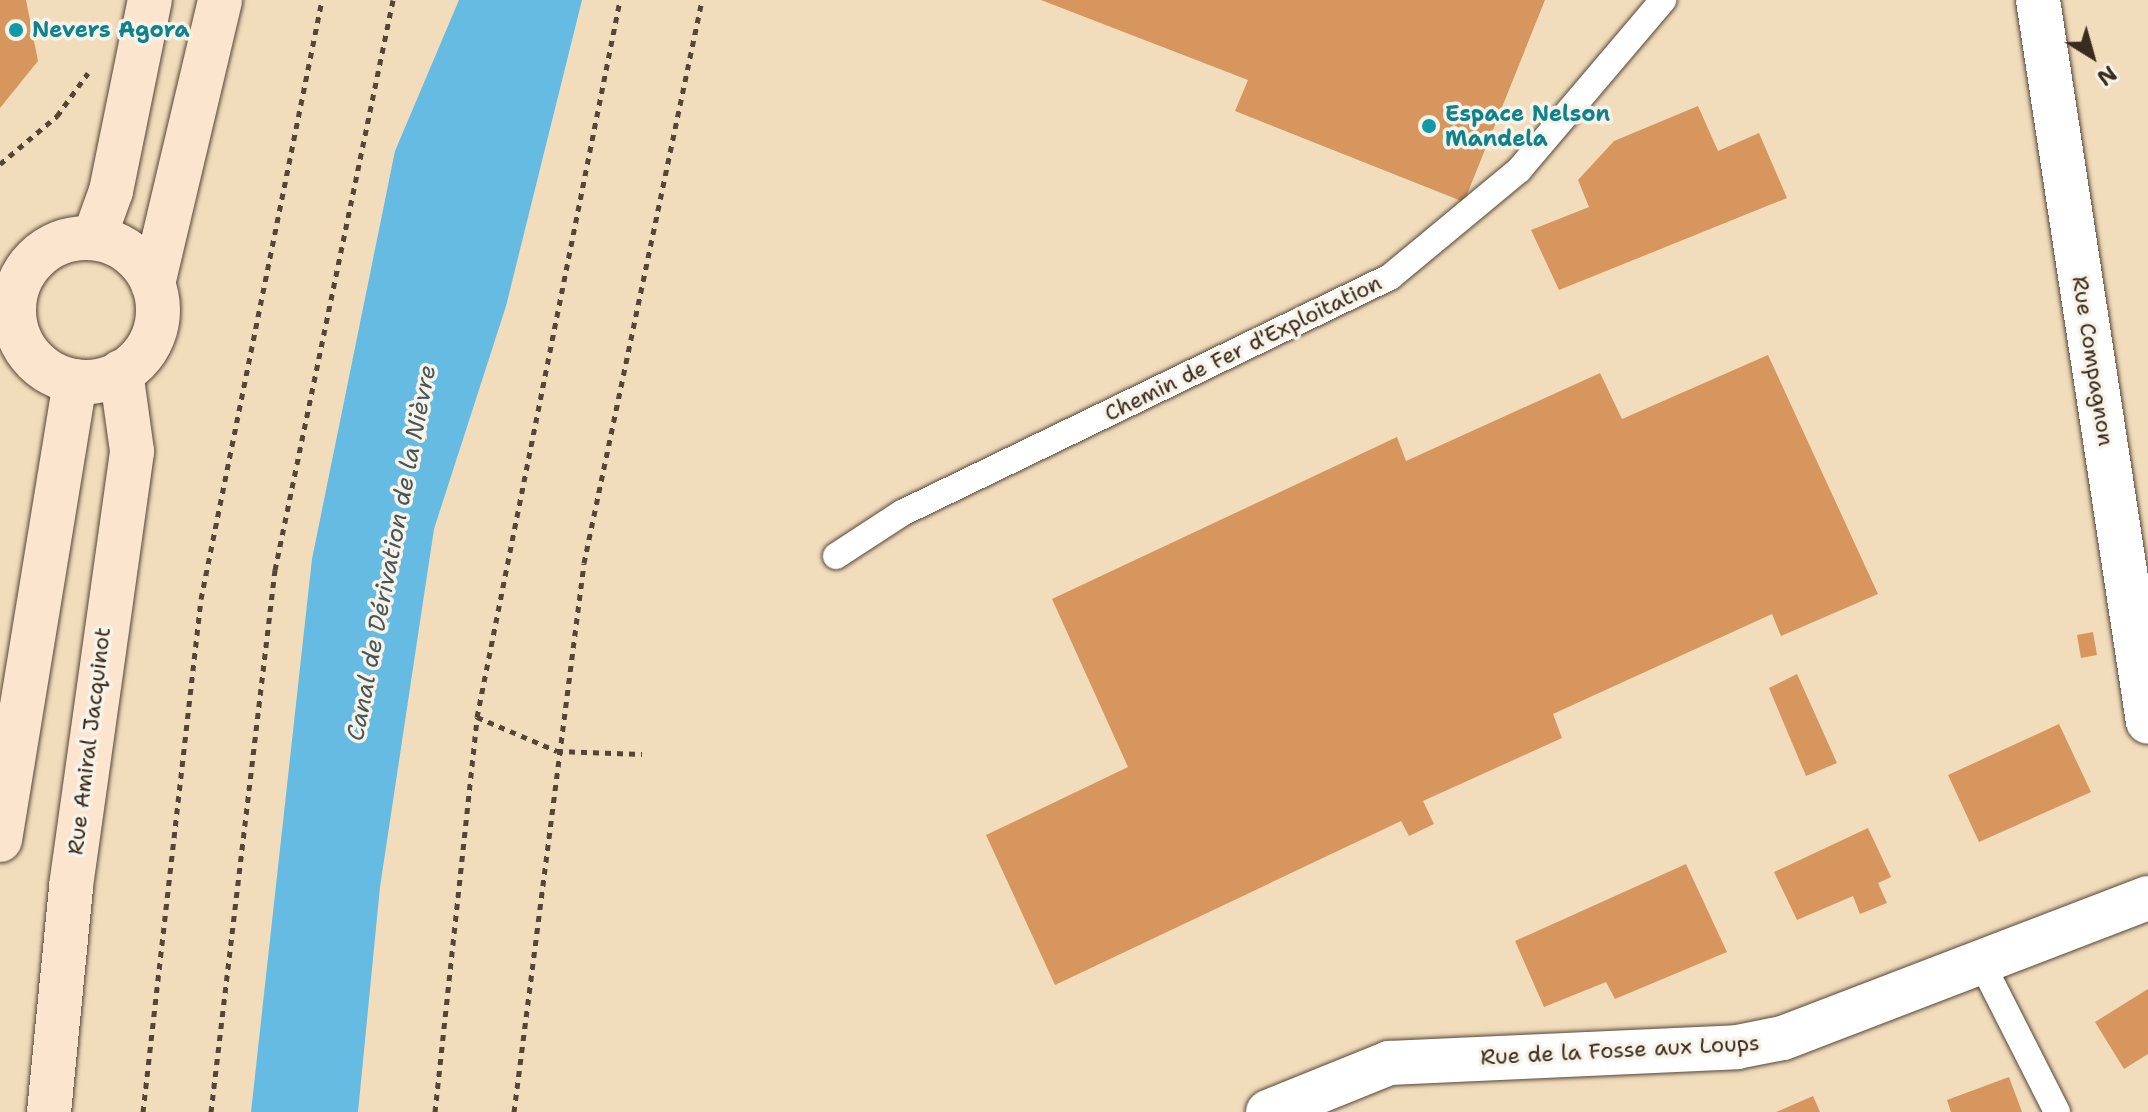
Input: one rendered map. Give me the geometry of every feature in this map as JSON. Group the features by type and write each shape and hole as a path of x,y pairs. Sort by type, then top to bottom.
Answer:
{"main road":[{"path":"94,238 150,0"},
{"path":"153,284 130,253 94,238 71,239 31,262 7,305 23,346 37,363 75,381 121,372 149,343 153,284 220,0"},
{"name":"Rue Amiral Jacquinot","path":"49,1112 73,871 132,451 121,372"},
{"path":"0,840 75,381"}],"street":[{"name":"Rue Compagnon","path":"2038,0 2148,722"},
{"name":"Rue de la Fosse aux Loups","path":"1268,1112 1389,1063 1783,1038 2148,898"}],"lane":[{"name":"Chemin de Fer d'Exploitation","path":"836,556 902,513 1390,277 1519,170 1663,0"},
{"path":"1981,962 2057,1112"}],"path":[{"path":"143,1112 201,599 322,0"},
{"path":"211,1112 275,570 393,0"},
{"path":"435,1112 477,717 620,0"},
{"path":"514,1112 557,751 584,563 702,0"},
{"path":"0,164 57,116 96,61"},
{"path":"477,717 557,751 642,754"}],"water":[{"name":"Canal de Dérivation de la Nièvre","path":"459,0 582,0 506,306 434,529 380,887 358,1112 251,1112 312,559 395,151"}],"building":[{"name":"Nevers Agora","path":"0,0 26,0 38,61 0,108"},
{"name":"Espace Nelson Mandela","path":"1041,0 1545,0 1464,202 1235,111 1248,80"},
{"path":"1698,106 1718,151 1759,133 1787,198 1559,290 1531,230 1589,207 1578,180 1614,141"},
{"path":"1768,355 1878,594 1781,636 1772,614 1553,714 1562,738 1423,801 1434,824 1409,836 1401,821 1055,985 986,835 1128,767 1052,599 1397,437 1406,461 1600,373 1622,419"},
{"path":"2093,632 2097,655 2081,658 2077,635"},
{"path":"1797,674 1837,763 1806,776 1769,688"},
{"path":"2059,724 2091,792 1979,842 1948,775"},
{"path":"1868,828 1891,877 1878,883 1887,903 1860,914 1853,896 1797,920 1774,872"},
{"path":"1686,864 1727,952 1615,999 1606,982 1544,1007 1515,941"},
{"path":"2148,989 2148,1054 2124,1069 2095,1022"},
{"path":"2009,1077 2022,1112 1951,1112 1947,1100"},
{"path":"1813,1096 1820,1112 1776,1112"}],"place":[{"name":"Nevers Agora","path":"16,30"},
{"name":"Espace Nelson Mandela","path":"1429,126"}]}
